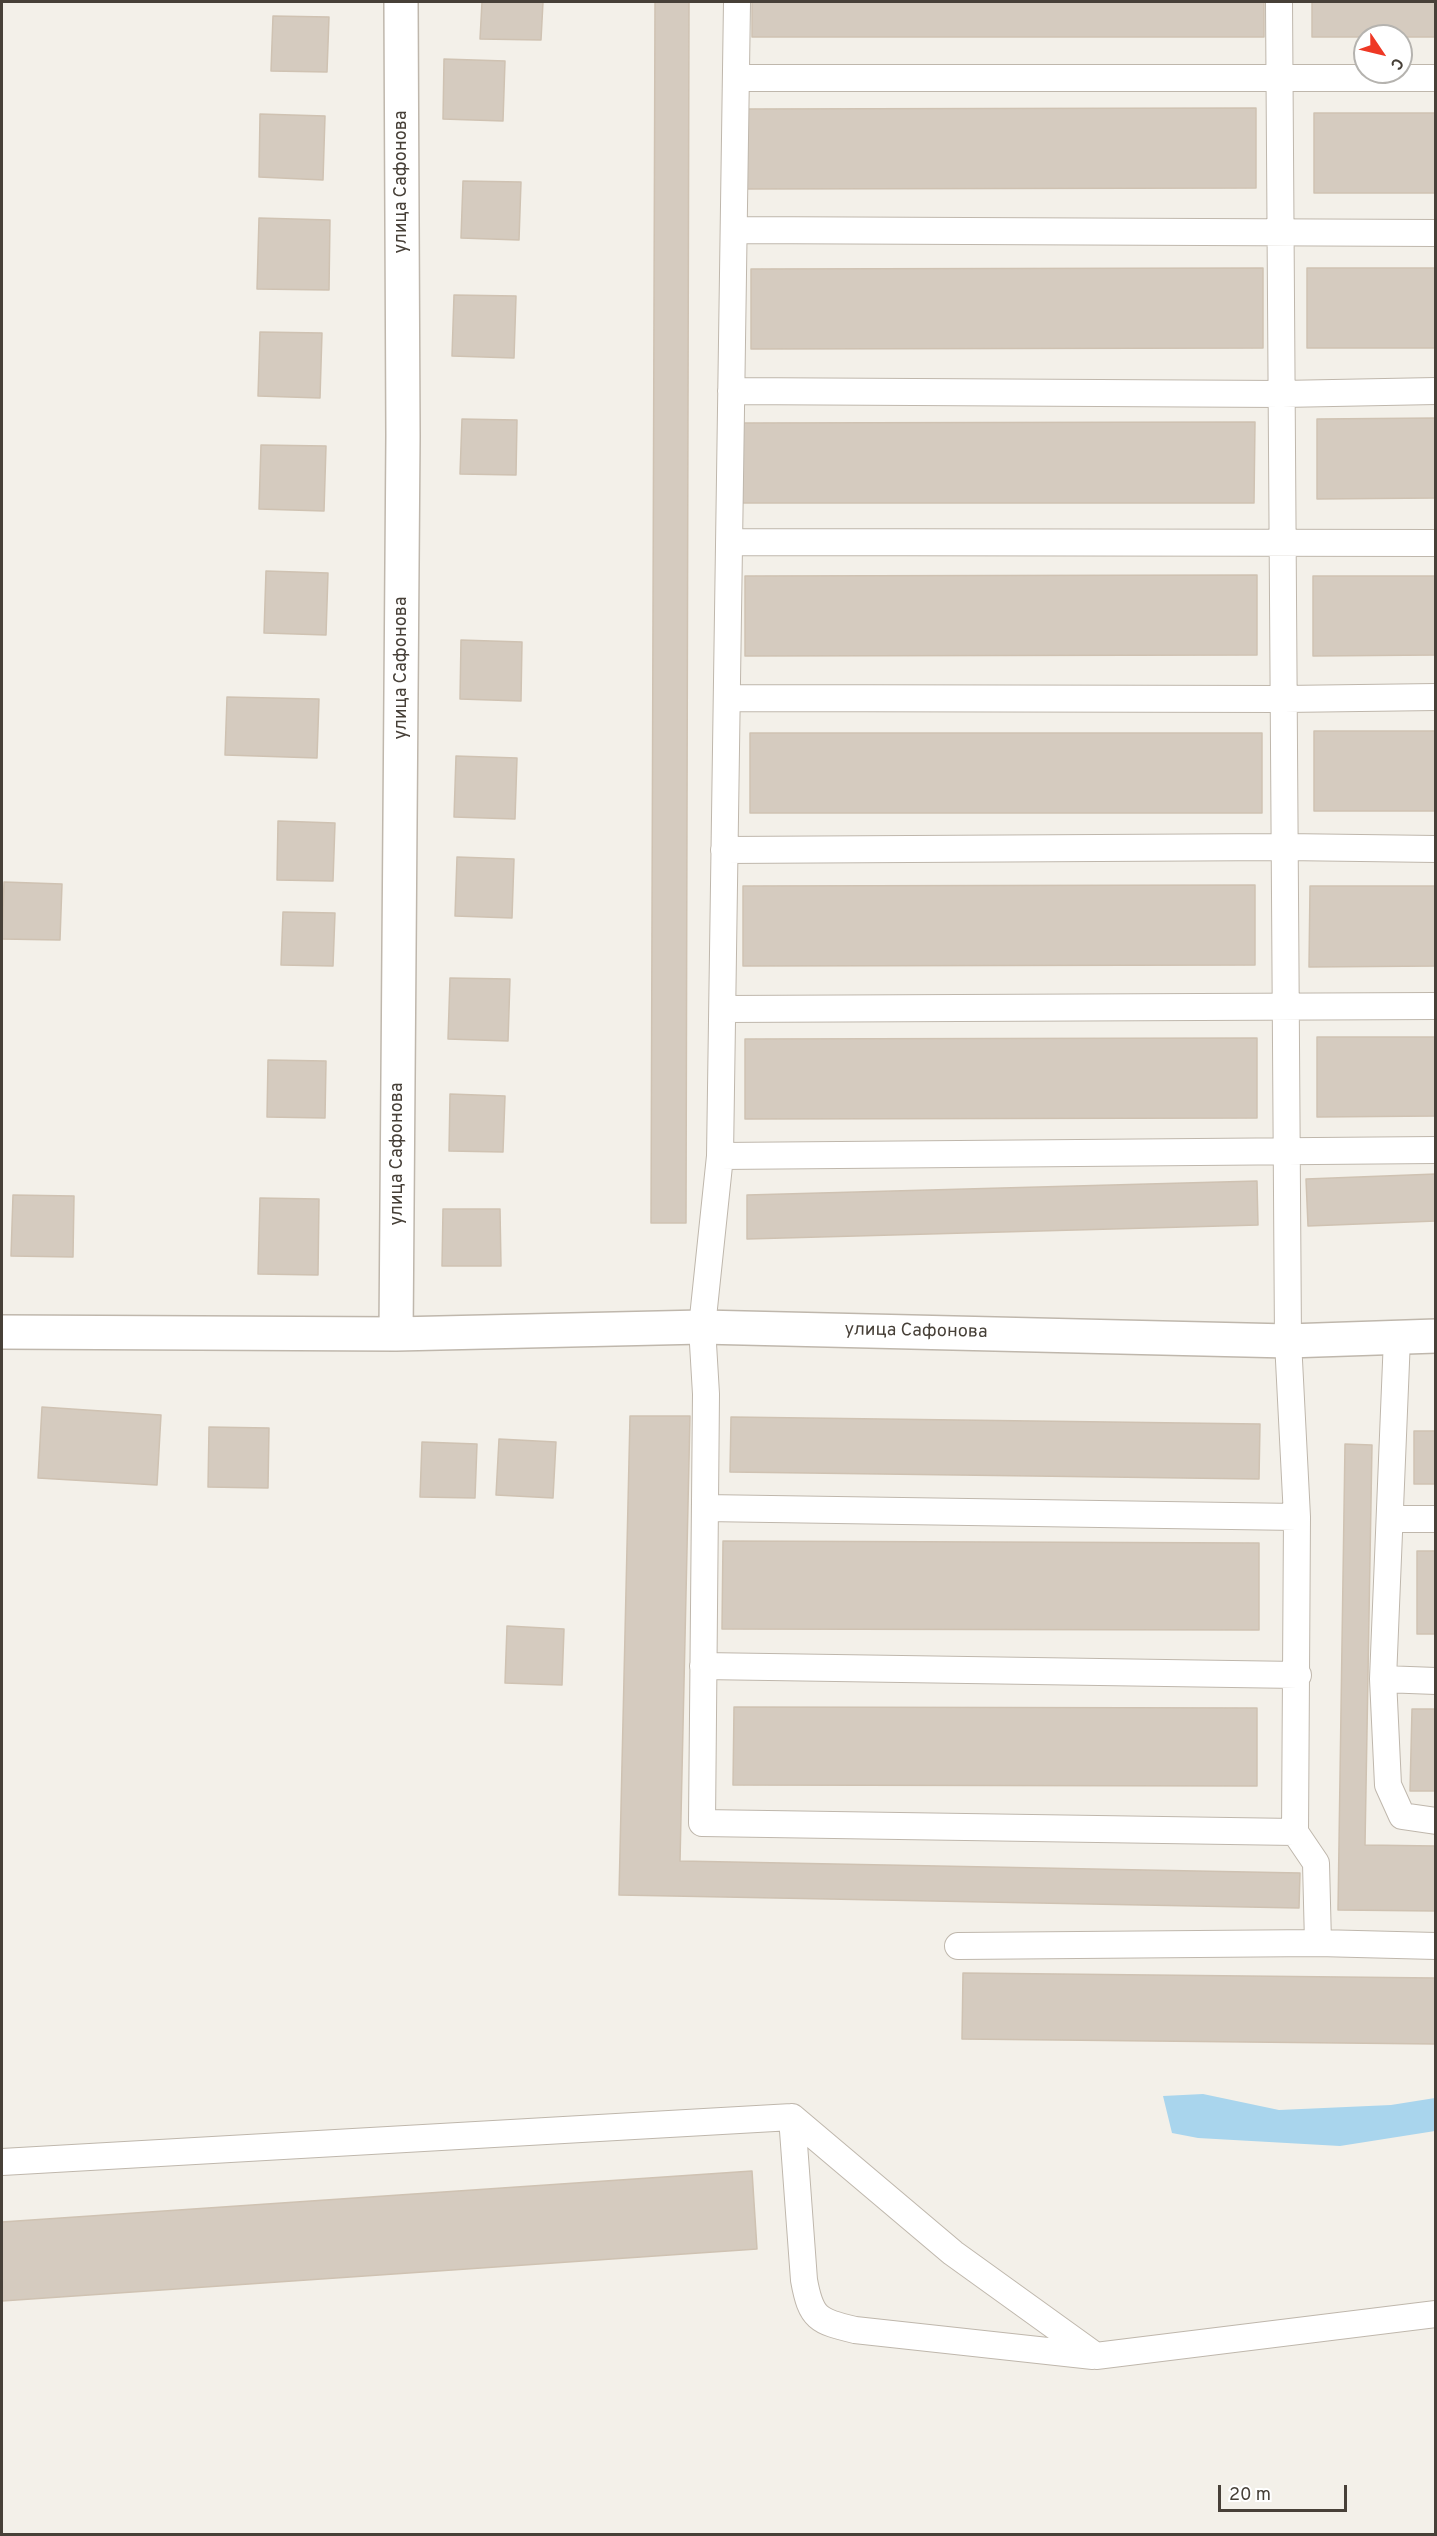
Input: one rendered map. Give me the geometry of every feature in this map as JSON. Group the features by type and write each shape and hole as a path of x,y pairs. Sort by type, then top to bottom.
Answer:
{"street":[{"name":"улица Сафонова","path":"396,1334 403,436 401,2"},
{"name":"улица Сафонова","path":"2,1332 396,1334 702,1327 1288,1341 1436,1336"}],"lane":[{"path":"737,2 720,1156 702,1327 706,1394 702,1823 1295,1832"},
{"path":"1279,2 1288,1341 1297,1517 1298,1675 1295,1832 1316,1863 1318,1943"},
{"path":"736,78 1436,78"},
{"path":"734,230 1436,233"},
{"path":"731,391 1282,394 1436,391"},
{"path":"729,542 1436,543"},
{"path":"727,698 1436,697"},
{"path":"724,850 1285,847 1436,849"},
{"path":"723,1009 1436,1006"},
{"path":"720,1156 1436,1150"},
{"path":"1397,1338 1383,1679 1388,1785 1402,1815 1436,1821"},
{"path":"705,1508 1297,1517"},
{"path":"1390,1519 1436,1520"},
{"path":"703,1666 1298,1675"},
{"path":"1383,1679 1436,1681"},
{"path":"958,1946 1318,1943 1436,1946"},
{"path":"792,2117 804,2280 809,2305 825,2323 855,2330 1096,2356 1436,2314"},
{"path":"2,2162 792,2117 953,2253 1096,2356"}],"water":[{"path":"1203,2094 1279,2110 1391,2105 1435,2098 1435,2131 1340,2146 1198,2138 1172,2133 1163,2096"}],"building":[{"path":"482,2 543,2 541,40 480,39"},
{"path":"655,2 689,2 686,1223 651,1223"},
{"path":"752,2 1264,2 1264,37 752,37"},
{"path":"1312,2 1436,2 1436,37 1413,37 1413,24 1353,24 1353,37 1312,37"},
{"path":"273,16 329,17 327,72 271,71"},
{"path":"444,59 505,61 503,121 443,119"},
{"path":"1256,108 1256,188 745,189 745,109"},
{"path":"1314,113 1436,113 1436,193 1314,193"},
{"path":"260,114 325,116 323,180 259,177"},
{"path":"463,181 521,182 519,240 461,238"},
{"path":"259,218 330,220 329,290 257,289"},
{"path":"1263,268 1263,348 751,349 751,269"},
{"path":"1307,268 1436,268 1436,348 1307,348"},
{"path":"454,295 516,296 514,358 452,356"},
{"path":"260,332 322,333 320,398 258,396"},
{"path":"1436,418 1436,498 1317,499 1317,419"},
{"path":"462,419 517,420 516,475 460,474"},
{"path":"1255,422 1254,503 742,503 743,423"},
{"path":"261,445 326,446 324,511 259,509"},
{"path":"266,571 328,573 326,635 264,633"},
{"path":"1257,575 1257,655 745,656 745,576"},
{"path":"1313,576 1436,576 1436,655 1313,656"},
{"path":"461,640 522,642 521,701 460,699"},
{"path":"227,697 319,699 317,758 225,755"},
{"path":"1314,731 1436,731 1436,811 1314,811"},
{"path":"750,733 1262,733 1262,813 750,813"},
{"path":"456,756 517,758 515,819 454,817"},
{"path":"278,821 335,823 333,881 277,880"},
{"path":"457,857 514,859 512,918 455,916"},
{"path":"4,882 62,884 60,940 2,939"},
{"path":"1255,885 1255,965 743,966 743,886"},
{"path":"1310,886 1436,886 1436,966 1309,967"},
{"path":"283,912 335,913 333,966 281,965"},
{"path":"450,978 510,979 508,1041 448,1039"},
{"path":"1317,1037 1436,1037 1436,1116 1317,1117"},
{"path":"1257,1038 1257,1118 745,1119 745,1039"},
{"path":"268,1060 326,1061 325,1118 267,1117"},
{"path":"450,1094 505,1096 503,1152 449,1151"},
{"path":"1436,1174 1436,1221 1308,1226 1306,1179"},
{"path":"1257,1181 1258,1225 747,1239 747,1195"},
{"path":"13,1195 74,1196 73,1257 11,1256"},
{"path":"260,1198 319,1199 318,1275 258,1274"},
{"path":"443,1209 500,1209 501,1266 442,1266"},
{"path":"42,1407 161,1415 157,1485 38,1478"},
{"path":"630,1416 690,1416 680,1861 1300,1873 1299,1908 619,1895"},
{"path":"731,1417 1260,1424 1259,1479 730,1472"},
{"path":"209,1427 269,1428 268,1488 208,1487"},
{"path":"1414,1431 1436,1431 1436,1484 1414,1484"},
{"path":"499,1439 556,1442 553,1498 496,1495"},
{"path":"422,1442 477,1444 475,1498 420,1497"},
{"path":"1345,1444 1372,1445 1365,1845 1436,1846 1436,1911 1338,1910"},
{"path":"723,1541 1259,1543 1259,1630 722,1629"},
{"path":"1417,1551 1436,1551 1436,1634 1417,1634"},
{"path":"507,1626 564,1629 562,1685 505,1683"},
{"path":"734,1707 1257,1708 1257,1786 733,1785"},
{"path":"1412,1709 1436,1709 1436,1791 1410,1791"},
{"path":"963,1973 1436,1978 1436,2044 962,2039"},
{"path":"752,2171 757,2249 2,2301 2,2222"}]}
